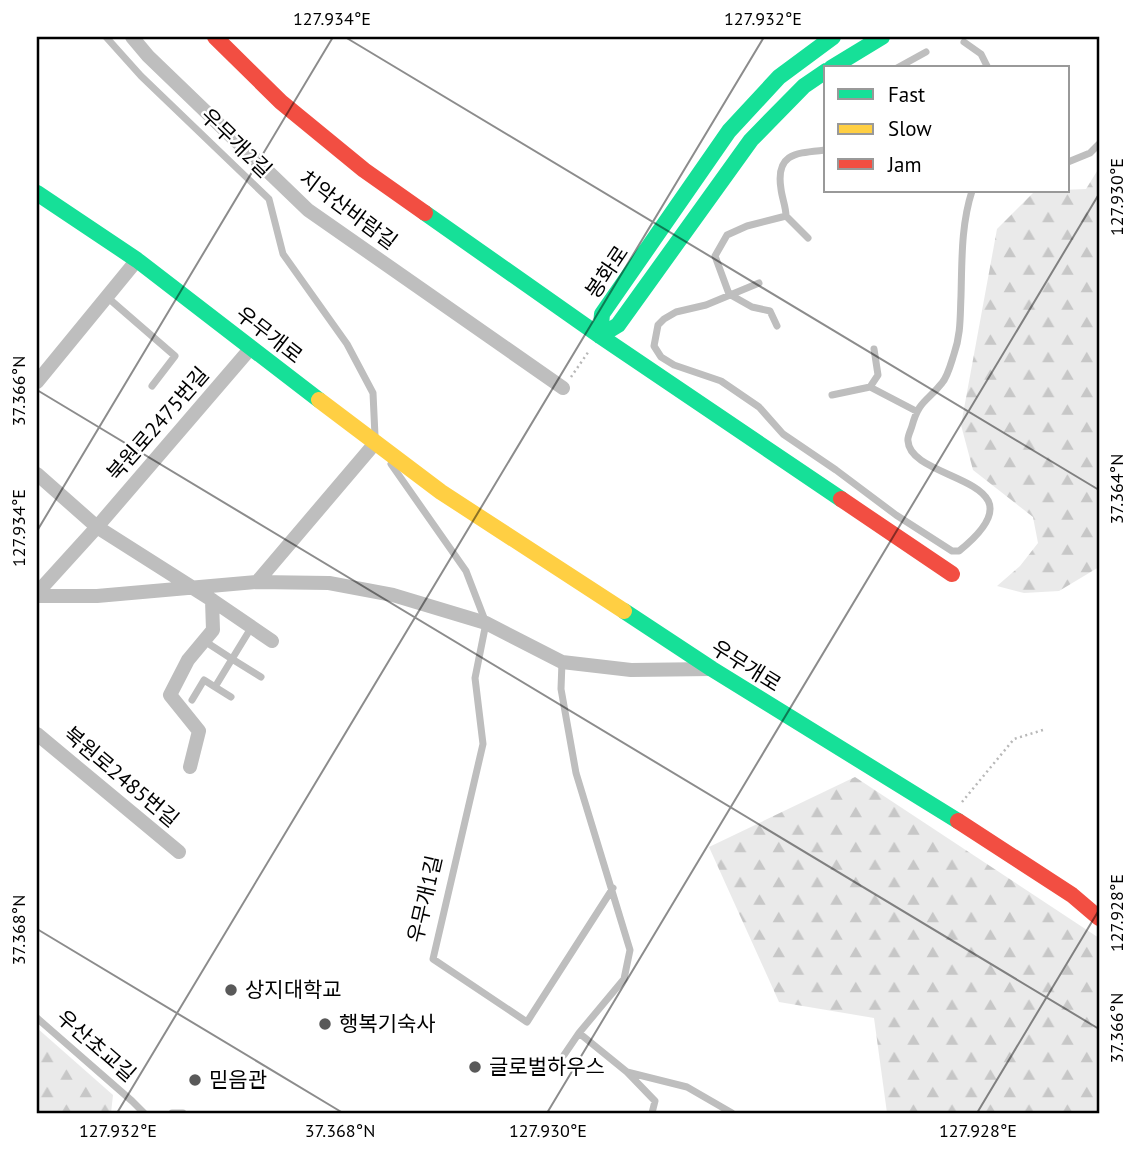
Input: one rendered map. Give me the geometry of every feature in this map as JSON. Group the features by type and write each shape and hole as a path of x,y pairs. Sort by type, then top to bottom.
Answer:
{"street":[{"name":"치악산바람길","path":"132,37 148,56 308,211 563,388"},
{"path":"215,37 281,102 364,170 600,336 952,574"},
{"name":"봉화로","path":"600,336 602,314 729,131 779,77 833,37"},
{"path":"834,66 882,37"},
{"name":"봉화로","path":"600,336 618,325 751,140 804,86 824,72"},
{"name":"우무개로","path":"37,193 137,260 250,349 441,492 712,669 950,816 1072,895 1099,918"},
{"path":"37,382 137,260"},
{"name":"북원로2475번길","path":"37,595 250,349"},
{"path":"257,582 376,442"},
{"path":"37,474 97,527 272,641"},
{"path":"37,595 97,596 257,582 330,583 393,594 486,623 562,662 631,670 712,669"},
{"path":"190,767 199,731 170,695 188,660 213,630 212,600"},
{"name":"북원로2485번길","path":"37,734 179,852"}],"lane":[{"name":"우무개2길","path":"106,37 141,76 270,200 283,254 347,344 373,393 376,442"},
{"path":"964,42 981,54 987,66"},
{"path":"902,66 926,52"},
{"path":"1070,161 1090,153 1099,144"},
{"path":"808,238 786,216 780,188 780,171 791,155 824,149"},
{"path":"759,283 706,305 676,312 664,319 658,325 654,346 661,357 674,365 720,381 759,407 783,433 896,515 952,551 959,551 981,531 988,520 991,508 987,499 975,488 922,460 911,450 908,441 916,411 923,400 943,382 955,351 962,320 962,237 972,192"},
{"path":"777,326 770,311 752,307 729,294 715,256 727,235 747,226 786,216"},
{"path":"107,297 175,356 152,386"},
{"path":"870,387 878,375 874,349"},
{"path":"832,395 870,387 916,411"},
{"path":"376,442 466,571 486,623"},
{"name":"우무개1길","path":"486,623 475,678 483,744 433,960 527,1022 613,888"},
{"path":"215,687 251,628"},
{"path":"209,644 261,677"},
{"path":"562,662 561,689 576,773 630,950 624,979 564,1055"},
{"path":"192,700 204,680 231,697"},
{"name":"우산초교길","path":"37,1018 144,1113"},
{"path":"579,1034 627,1072 655,1101 652,1113"},
{"path":"627,1072 687,1087 732,1113"},
{"path":"172,1113 183,1113"}],"path":[{"path":"563,388 600,336"},
{"path":"950,816 1014,739 1046,729"}],"green space":[{"path":"1099,168 1099,567 1059,591 1024,593 997,586 1020,566 1038,543 1033,517 973,470 961,425 997,229 1034,192 1086,189"},
{"path":"855,777 1099,938 1099,1113 887,1113 874,1018 779,1002 709,847"},
{"path":"37,1028 113,1095 111,1113 37,1113"}],"traffic: fast":[{"path":"600,336 602,314 729,131 779,77 833,37"},
{"path":"834,66 882,37"},
{"path":"600,336 618,325 751,140 804,86 824,72"},
{"path":"37,193 137,260 319,400"},
{"path":"425,213 600,336 841,499"},
{"path":"624,611 712,669 958,821"}],"traffic: slow":[{"path":"319,400 441,492 624,611"}],"traffic: jam":[{"path":"215,37 281,102 364,170 425,213"},
{"path":"841,499 952,574"},
{"path":"958,821 1072,895 1099,918"}],"place":[{"name":"상지대학교","path":"231,990"},
{"name":"행복기숙사","path":"325,1024"},
{"name":"글로벌하우스","path":"475,1067"},
{"name":"믿음관","path":"195,1080"}]}
